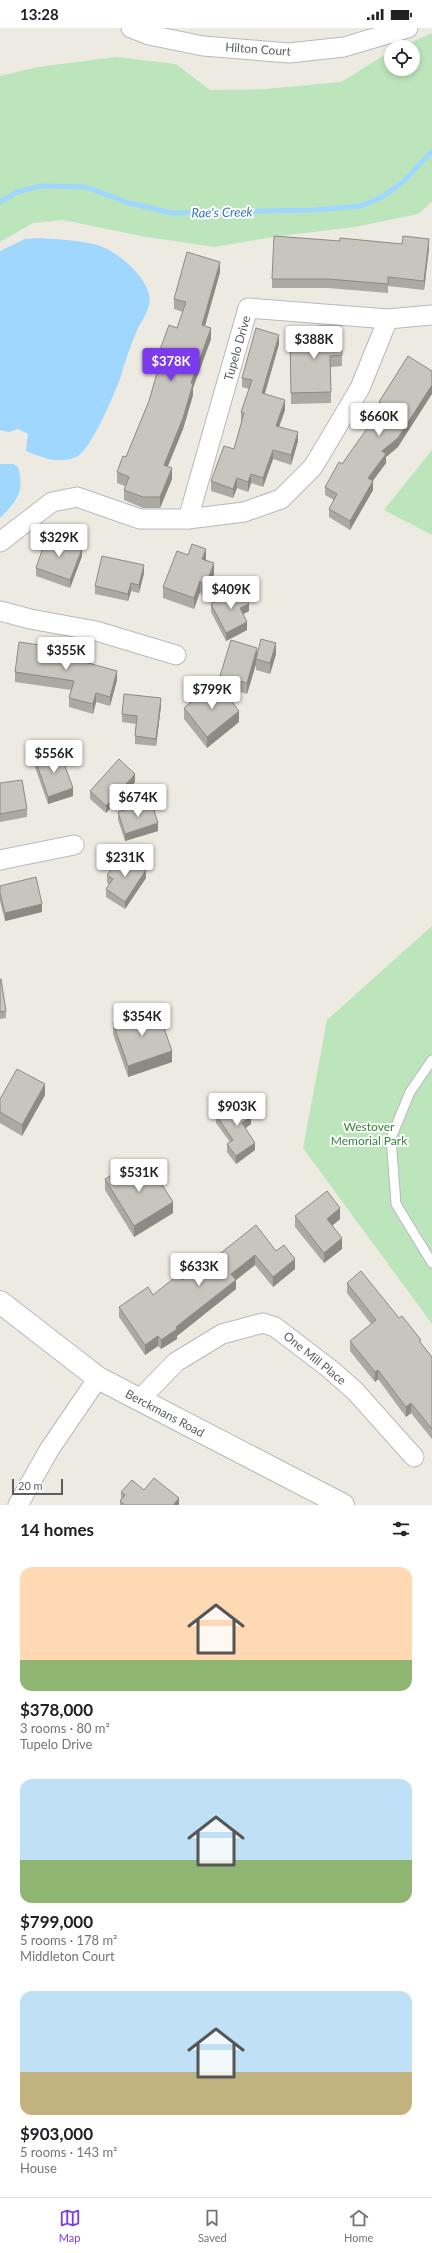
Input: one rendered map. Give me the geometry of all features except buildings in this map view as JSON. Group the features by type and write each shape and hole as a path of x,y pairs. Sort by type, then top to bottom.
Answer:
{"main road":[{"name":"Berckmans Road","path":"0,1302 98,1378 343,1505"}],"street":[{"name":"Hilton Court","path":"131,28 149,35 203,46 289,53 344,47 408,28"},
{"name":"Tupelo Drive","path":"188,519 248,308 388,319 432,315"},
{"path":"0,542 52,502 77,497 140,518 188,519 244,512 281,499 312,467 360,388 388,319"},
{"path":"0,611 30,619 96,631 176,656"},
{"path":"0,860 74,845"},
{"name":"One Mill Place","path":"139,1400 176,1362 222,1334 263,1323 276,1327 330,1369 355,1391 414,1457"},
{"path":"18,1505 49,1450 98,1378"}],"lane":[{"path":"432,1060 410,1092 391,1138 396,1204 432,1263"}],"green space":[{"path":"432,33 432,202 418,214 355,227 279,236 214,247 141,236 63,220 33,223 0,242 0,76 38,67 116,57 176,64 210,90 265,89 341,82 384,55 384,76 420,76 420,40 416,40"},
{"path":"432,450 432,535 384,510"},
{"name":"Westover Memorial Park","path":"432,926 432,1324 303,1148 327,1020"}],"water":[{"path":"40,238 71,240 108,249 125,262 141,278 147,287 149,296 147,312 137,330 109,406 96,432 90,443 78,456 65,460 52,460 26,451 28,434 18,429 9,432 0,430 0,251 25,239"},
{"path":"0,464 13,464 18,467 21,483 15,501 0,518"}],"waterway":[{"name":"Rae's Creek","path":"0,202 17,192 40,186 86,187 129,203 172,213 314,210 361,206 382,197 404,181 432,151"}]}
